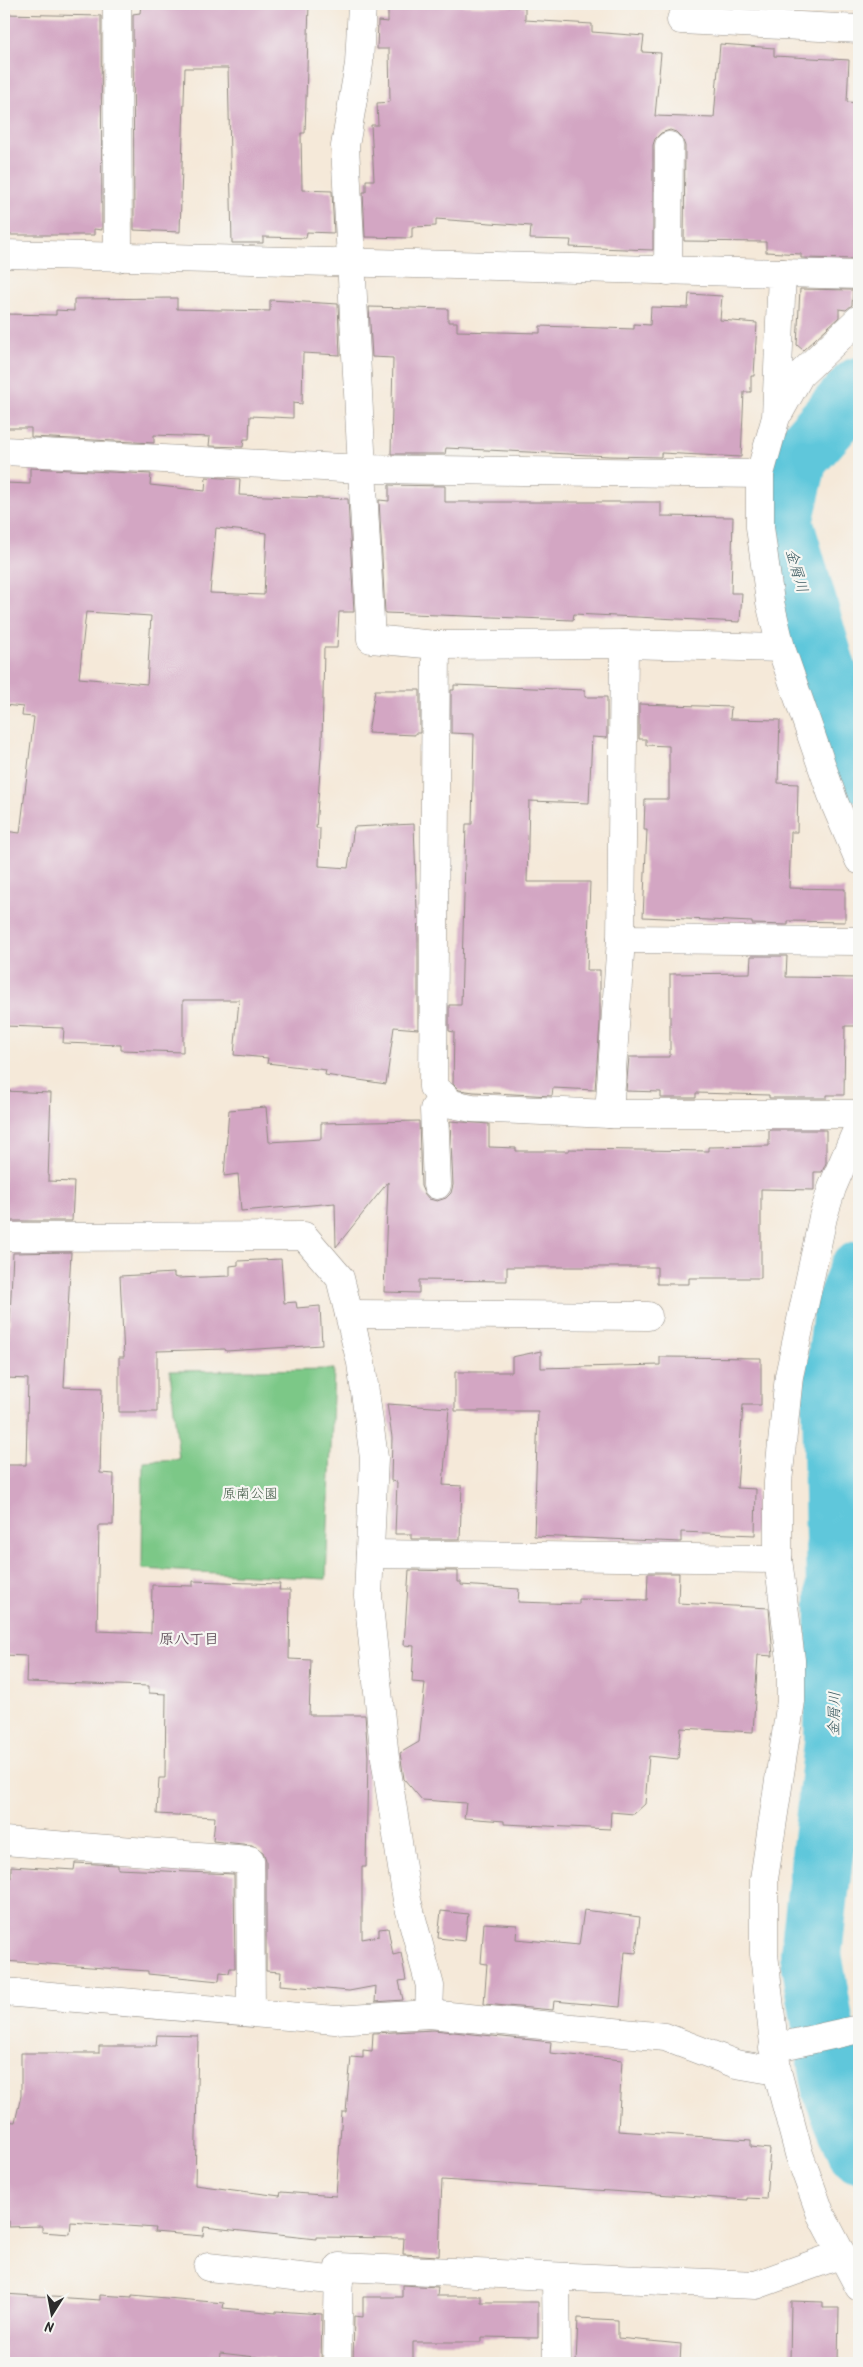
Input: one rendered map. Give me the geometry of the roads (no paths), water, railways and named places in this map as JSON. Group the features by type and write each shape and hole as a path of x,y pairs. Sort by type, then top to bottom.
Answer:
{"street":[{"path":"117,4 118,258"},
{"path":"362,4 359,64 345,146 371,639 436,645 624,644 781,648"},
{"path":"681,20 859,29"},
{"path":"668,271 669,146"},
{"path":"4,254 859,275"},
{"path":"782,273 776,417 760,474 760,527 770,602 781,648 835,804 859,860"},
{"path":"776,417 800,375 859,319"},
{"path":"4,451 362,469 760,474"},
{"path":"609,1114 621,939 624,644"},
{"path":"436,645 433,1086 452,1104 472,1108 609,1114 859,1114"},
{"path":"621,939 859,940"},
{"path":"437,1185 434,1109 442,1095"},
{"path":"859,1125 823,1217 788,1376 778,1482 778,1559 791,1660 791,1701 764,1879 764,1954 775,2059 799,2154 821,2215 859,2286"},
{"path":"4,1237 304,1236 340,1278 361,1364 374,1458 368,1596 385,1758 407,1900 430,1986 429,2014"},
{"path":"349,1314 648,1316"},
{"path":"370,1554 778,1559"},
{"path":"4,1841 250,1860 251,2012"},
{"path":"4,1992 335,2020 429,2014 665,2037 736,2064 775,2059 859,2029"},
{"path":"337,2363 339,2267 756,2285 842,2254"},
{"path":"208,2267 339,2280"},
{"path":"556,2276 557,2363"}],"waterway":[{"name":"金屑川","path":"859,388 797,458 782,522 845,737 859,771"},
{"name":"金屑川","path":"859,1272 844,1311 833,1401 837,1590 835,1743 811,1954 834,2092 859,2152"}],"district":[{"name":"原八丁目","path":"189,1640"}],"park label":[{"name":"原南公園","path":"250,1494"}]}
